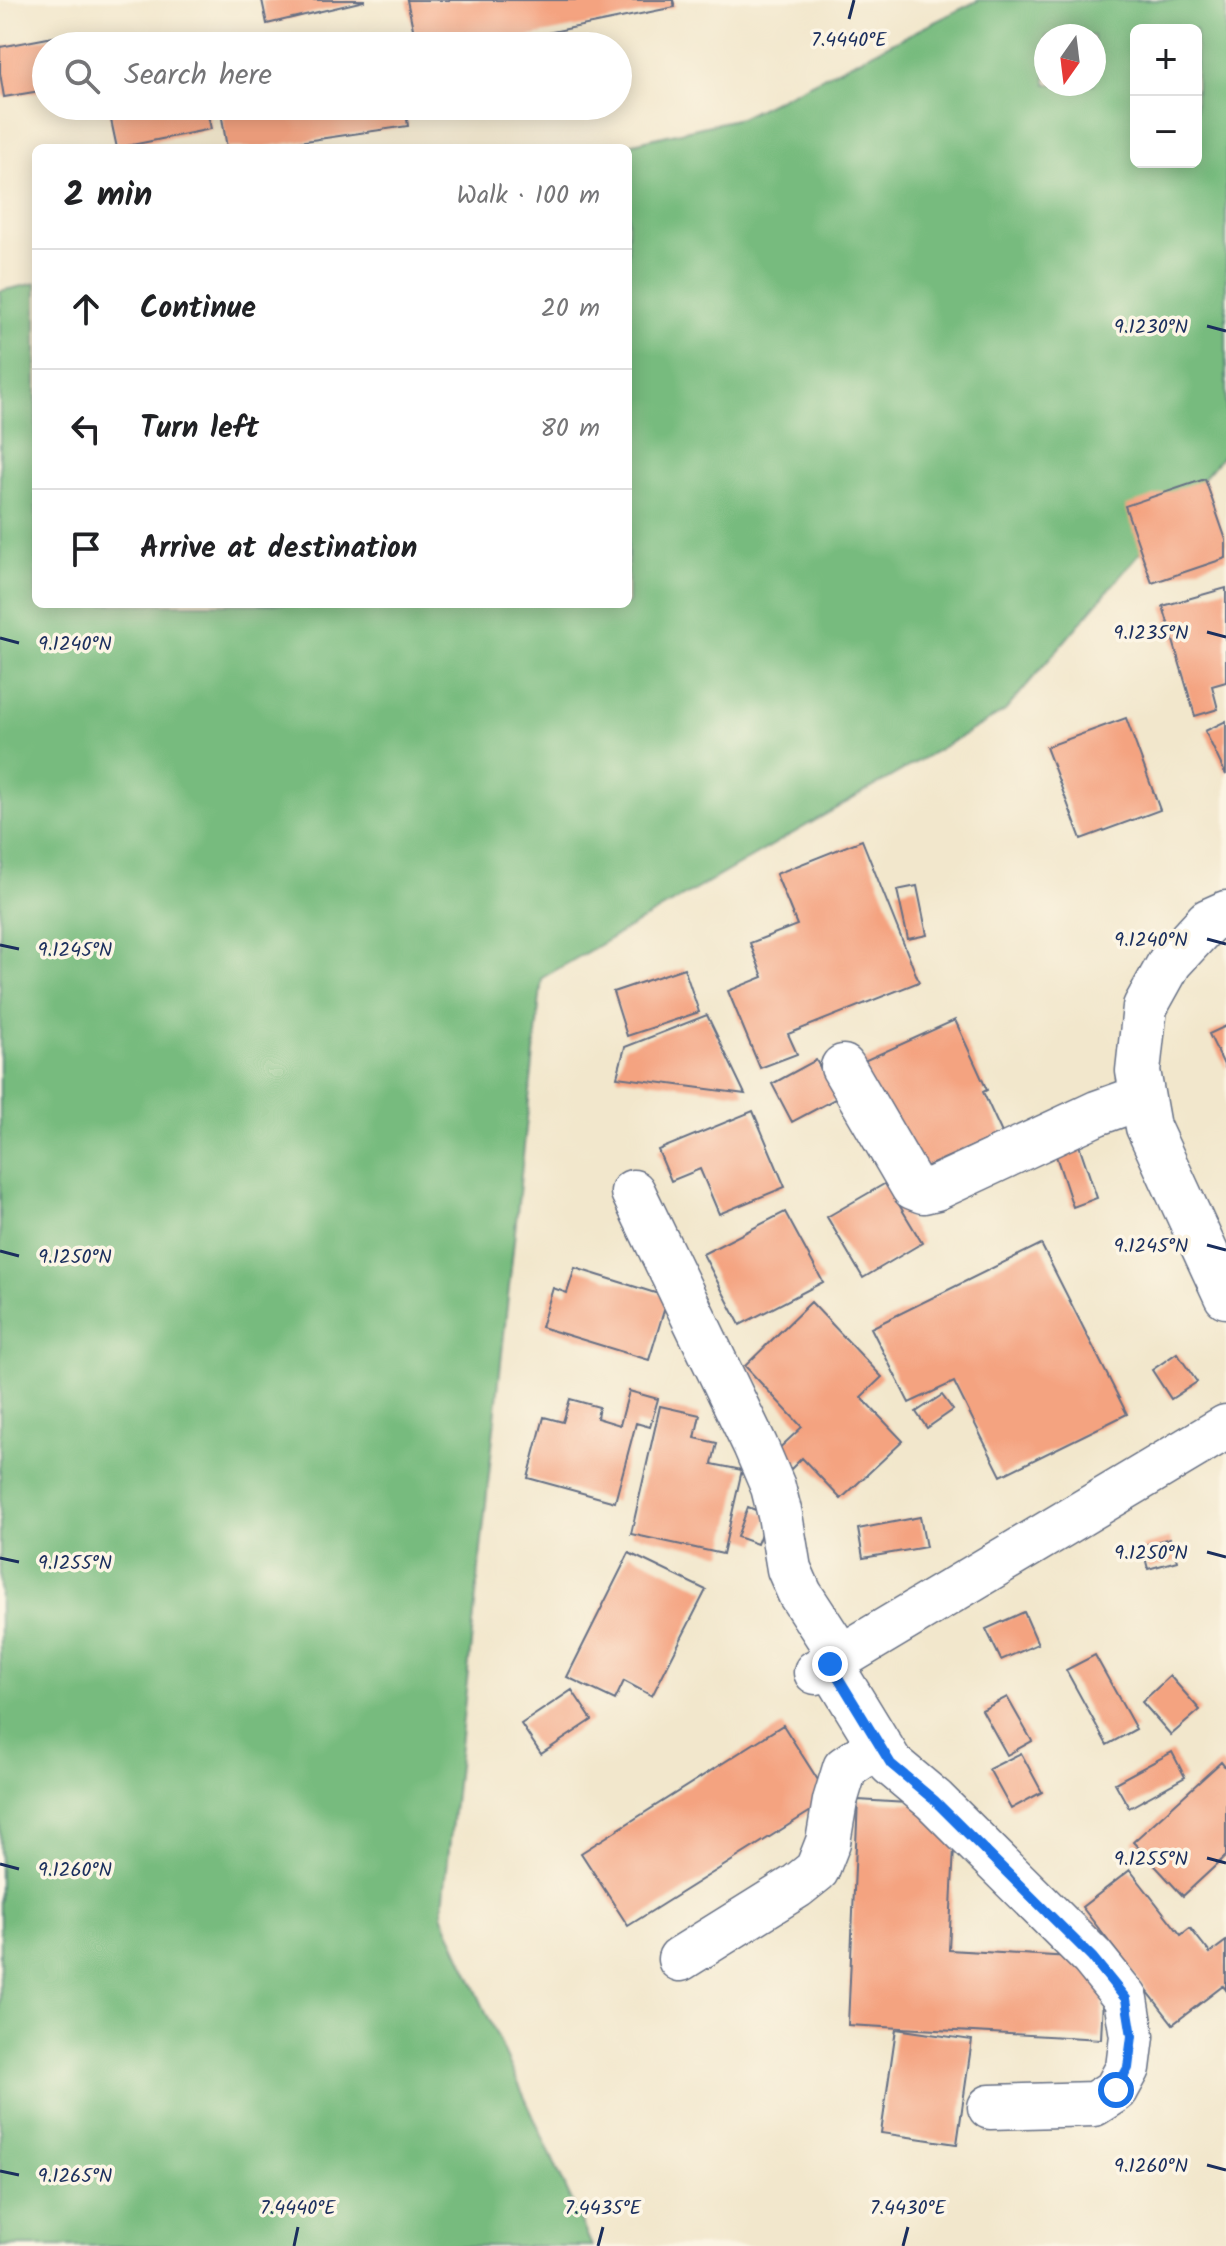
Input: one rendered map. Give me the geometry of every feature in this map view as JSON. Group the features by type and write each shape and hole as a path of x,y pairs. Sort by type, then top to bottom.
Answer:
{"street":[{"path":"1226,913 1208,921 1170,962 1145,1007 1138,1071 1148,1127 1226,1296"},
{"path":"843,1067 913,1187 923,1191 936,1188 1097,1113 1142,1097"},
{"path":"633,1192 761,1459 777,1501 789,1569 828,1665 891,1764 934,1800 1092,1957 1126,1999 1132,2036 1128,2068 1116,2090 1094,2104 990,2107"},
{"path":"828,1665 1226,1427"},
{"path":"680,1959 797,1886 817,1870 828,1842 845,1768 879,1745"}],"green space":[{"path":"979,0 1226,0 1226,452 1005,711 542,978 442,1915 592,2246 0,2246 0,291 32,284 32,608 632,608 632,144 629,144 740,118"}],"building":[{"path":"262,0 364,0 364,1 267,24"},
{"path":"407,0 673,0 675,7 552,32 414,32"},
{"path":"32,41 32,92 4,97 0,47"},
{"path":"111,120 209,120 211,129 137,144 116,144"},
{"path":"222,120 407,120 408,126 284,144 226,144"},
{"path":"1205,479 1226,540 1226,558 1152,583 1125,506"},
{"path":"1226,588 1226,682 1212,686 1218,709 1195,716 1163,606"},
{"path":"1126,718 1160,810 1081,839 1046,747"},
{"path":"1226,721 1226,775 1205,731"},
{"path":"862,840 919,982 788,1034 797,1054 760,1068 728,991 763,977 750,943 797,925 776,874"},
{"path":"917,886 927,935 908,939 897,890"},
{"path":"684,968 699,1012 627,1036 613,992"},
{"path":"707,1015 745,1094 617,1077 625,1047"},
{"path":"955,1020 987,1090 983,1092 1002,1133 901,1178 855,1065"},
{"path":"1226,1026 1226,1069 1209,1034"},
{"path":"816,1060 837,1098 792,1122 772,1084"},
{"path":"753,1111 785,1187 719,1214 700,1169 671,1181 658,1150"},
{"path":"1078,1142 1097,1198 1073,1207 1054,1150"},
{"path":"886,1183 922,1243 863,1278 827,1217"},
{"path":"785,1212 823,1282 740,1325 703,1254"},
{"path":"1041,1244 1127,1414 1001,1476 954,1382 909,1403 871,1328"},
{"path":"575,1268 668,1297 649,1360 541,1327 553,1288 567,1293"},
{"path":"811,1302 882,1377 861,1397 903,1441 841,1499 802,1458 788,1472 772,1455 802,1427 745,1366"},
{"path":"1177,1353 1197,1382 1171,1399 1152,1370"},
{"path":"629,1391 658,1399 650,1427 636,1423 615,1502 528,1478 544,1417 563,1422 570,1399 599,1407 597,1418 620,1425"},
{"path":"942,1395 953,1410 927,1428 916,1412"},
{"path":"660,1406 700,1415 695,1438 717,1443 712,1464 742,1470 723,1554 631,1534"},
{"path":"748,1507 768,1515 757,1544 737,1537"},
{"path":"920,1517 926,1547 863,1558 858,1529"},
{"path":"1170,1538 1177,1561 1148,1569 1142,1546"},
{"path":"629,1553 706,1590 652,1696 624,1681 615,1700 567,1677"},
{"path":"1024,1612 1038,1644 1001,1660 986,1629"},
{"path":"1095,1655 1136,1729 1107,1745 1066,1670"},
{"path":"1170,1676 1200,1710 1171,1735 1142,1702"},
{"path":"572,1690 592,1720 541,1754 521,1724"},
{"path":"1007,1697 1032,1741 1007,1755 982,1710"},
{"path":"783,1725 830,1799 628,1926 581,1853"},
{"path":"1172,1752 1185,1777 1129,1808 1115,1783"},
{"path":"1021,1753 1042,1792 1011,1809 989,1769"},
{"path":"1221,1762 1226,1768 1226,1856 1183,1896 1133,1842"},
{"path":"858,1800 956,1806 949,1950 1105,1959 1101,2039 848,2025"},
{"path":"1130,1870 1181,1935 1190,1928 1210,1953 1226,1941 1226,1990 1223,1986 1173,2024 1082,1907"},
{"path":"896,2029 972,2040 957,2144 881,2133"}],"route":[{"path":"830,1664 891,1764 934,1800 1092,1957 1126,1999 1132,2036 1128,2068 1116,2090"}]}
